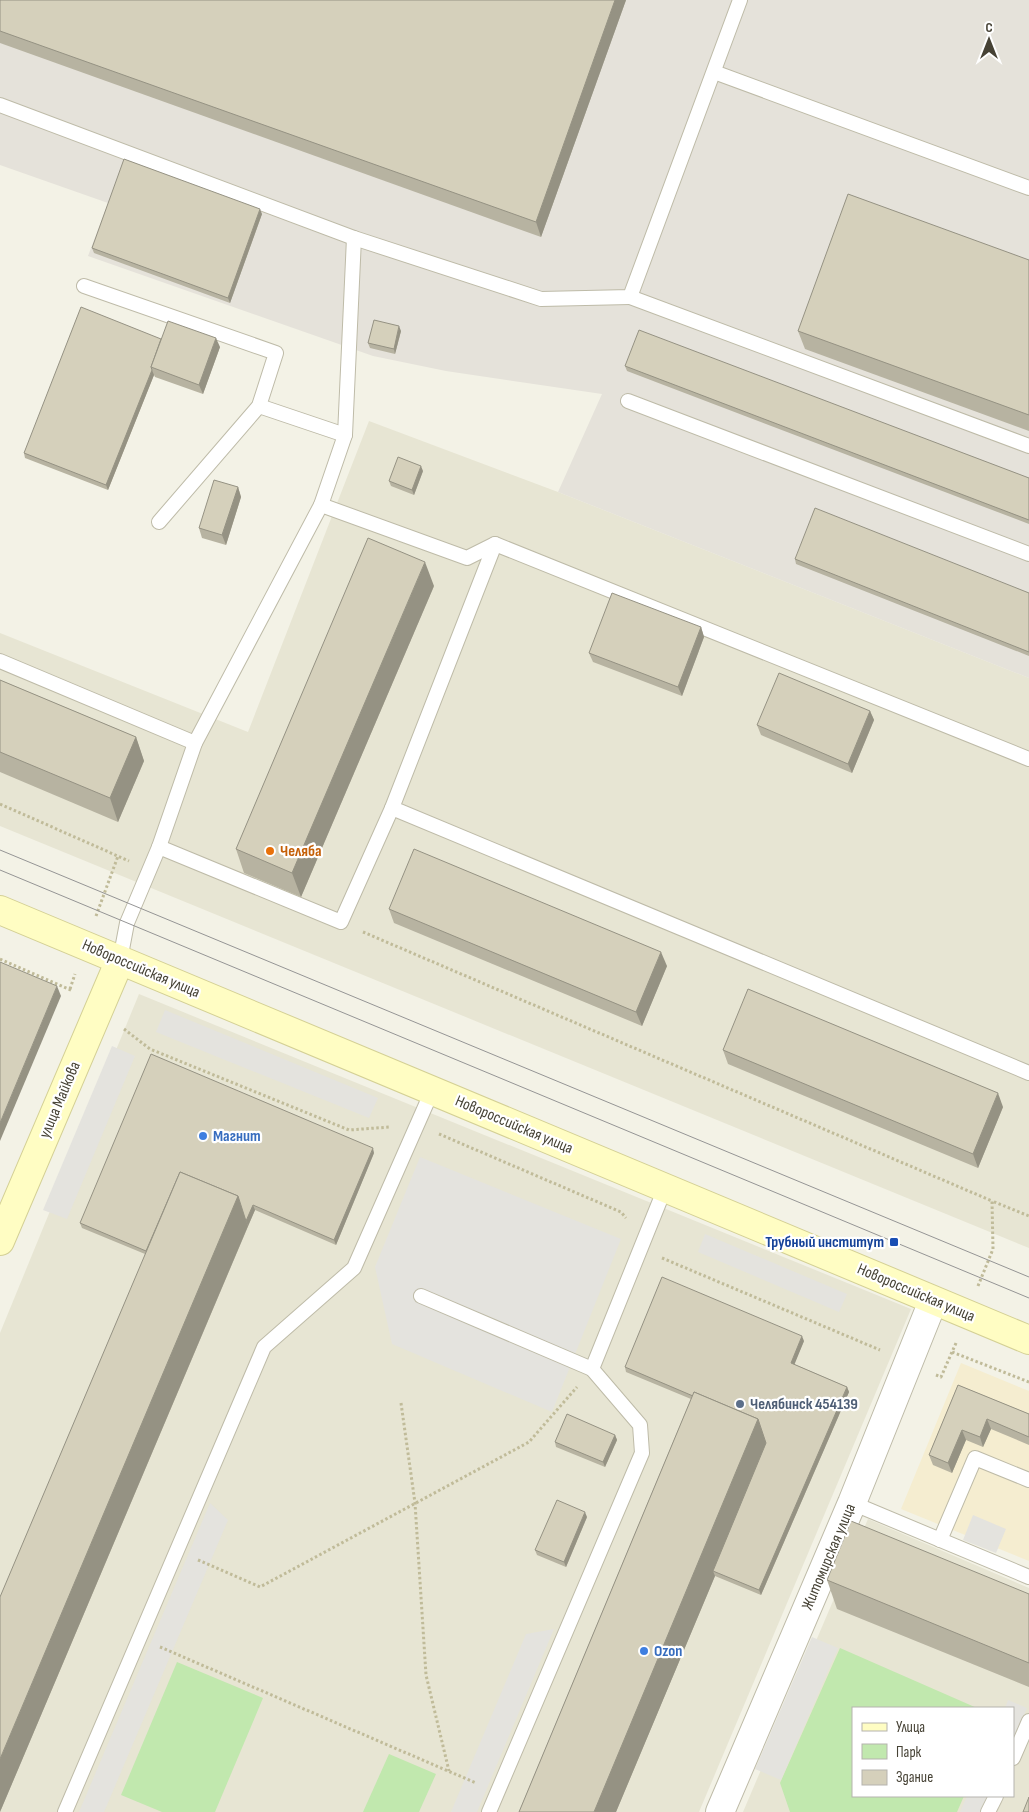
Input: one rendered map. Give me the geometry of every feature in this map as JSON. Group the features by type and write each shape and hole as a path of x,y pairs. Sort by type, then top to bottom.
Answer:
{"main road":[{"name":"Новороссийская улица","path":"0,910 1029,1340"},
{"name":"улица Майкова","path":"0,1241 120,960"}],"street":[{"name":"Житомирская улица","path":"720,1812 852,1504 933,1301"}],"lane":[{"path":"630,297 740,0"},
{"path":"714,72 1029,188"},
{"path":"0,105 354,238 541,299 630,297 1029,446"},
{"path":"120,960 128,923 159,847 195,743 321,505 345,435 354,238"},
{"path":"84,286 276,353 259,406 159,522"},
{"path":"628,401 1029,554"},
{"path":"259,406 345,435"},
{"path":"321,505 467,558 495,544 1029,759"},
{"path":"159,847 341,922 392,808 495,544"},
{"path":"0,661 195,743"},
{"path":"392,808 1029,1073"},
{"path":"65,1812 264,1347 354,1268 432,1091"},
{"path":"592,1369 665,1188"},
{"path":"421,1296 592,1369 640,1425 642,1453 489,1812"},
{"path":"940,1540 975,1458 1029,1480"},
{"path":"852,1504 1029,1577"},
{"path":"1014,1756 1029,1721"},
{"path":"988,1812 996,1797"}],"path":[{"path":"0,804 150,870"},
{"path":"341,922 992,1201"},
{"path":"0,959 70,988 150,1049 349,1130 418,1125 621,1212 661,1257 941,1377 952,1352"},
{"path":"177,1550 260,1587 529,1442 592,1369"},
{"path":"401,1403 416,1504 426,1676 449,1772"},
{"path":"139,1638 497,1792"}],"shaded area":[{"path":"0,0 1029,0 1029,678 558,492 602,394 446,371 373,356 88,256 108,203 0,165"},
{"path":"369,421 558,492 1029,678 1029,1248 0,826 0,633 248,732"},
{"path":"139,994 911,1309 699,1812 0,1812 0,1333"},
{"path":"165,1010 378,1098 369,1118 156,1032"},
{"path":"112,1046 135,1056 67,1219 43,1210"},
{"path":"420,1157 621,1239 552,1412 392,1344 375,1267"},
{"path":"705,1234 847,1294 839,1312 698,1252"},
{"path":"961,1363 1029,1391 1029,1561 901,1509"},
{"path":"210,1503 228,1520 104,1812 79,1812"},
{"path":"973,1515 1006,1529 996,1553 963,1540"},
{"path":"868,1519 1029,1588 1029,1812 743,1812"},
{"path":"554,1629 477,1812 451,1812 526,1634"},
{"path":"812,1637 838,1648 781,1780 755,1769"},
{"path":"1008,1700 1027,1708 1014,1739 1014,1707 1005,1707"},
{"path":"967,1797 989,1797 982,1812 960,1812"}],"green space":[{"path":"840,1648 975,1707 852,1707 852,1797 964,1797 957,1812 790,1812 780,1783"},
{"path":"177,1662 263,1698 215,1812 162,1812 121,1795"},
{"path":"389,1754 436,1774 419,1812 363,1812"}],"building":[{"path":"0,0 615,0 536,222 0,31"},
{"path":"124,159 260,209 228,298 92,248"},
{"path":"848,194 1029,260 1029,415 798,331"},
{"path":"81,307 161,339 151,367 152,370 106,485 24,453"},
{"path":"374,320 399,326 394,349 368,343"},
{"path":"168,321 216,338 199,385 151,367"},
{"path":"639,330 1029,478 1029,520 625,366"},
{"path":"398,457 421,466 412,490 389,481"},
{"path":"214,480 238,487 222,535 199,528"},
{"path":"815,508 1029,593 1029,652 795,559"},
{"path":"368,538 425,562 292,873 236,849"},
{"path":"612,593 701,627 678,687 589,653"},
{"path":"779,673 870,711 848,764 757,725"},
{"path":"0,680 136,737 110,798 0,752"},
{"path":"414,849 661,952 636,1012 389,909"},
{"path":"0,962 57,986 0,1123"},
{"path":"748,989 998,1093 973,1154 723,1050"},
{"path":"151,1054 373,1148 334,1240 253,1205 246,1221 238,1196 180,1172 146,1251 80,1223"},
{"path":"180,1172 238,1196 0,1759 0,1597"},
{"path":"662,1277 802,1336 791,1363 847,1387 759,1590 713,1571 766,1443 758,1419 694,1392 693,1396 625,1367"},
{"path":"958,1385 1029,1414 1029,1437 987,1419 980,1437 962,1430 948,1463 929,1455"},
{"path":"694,1392 758,1419 594,1812 519,1812"},
{"path":"567,1414 615,1435 603,1462 555,1442"},
{"path":"557,1500 585,1512 564,1562 535,1550"},
{"path":"851,1521 1029,1594 1029,1663 827,1580"},
{"path":"1029,1797 1029,1812 1023,1812"}],"tram line":[{"path":"0,850 1029,1277"},
{"path":"0,870 1029,1298"}],"place":[{"name":"Челяба","path":"270,851"},
{"name":"Магнит","path":"203,1136"},
{"name":"Трубный институт","path":"894,1242"},
{"name":"Челябинск 454139","path":"740,1404"},
{"name":"Ozon","path":"644,1651"}]}
